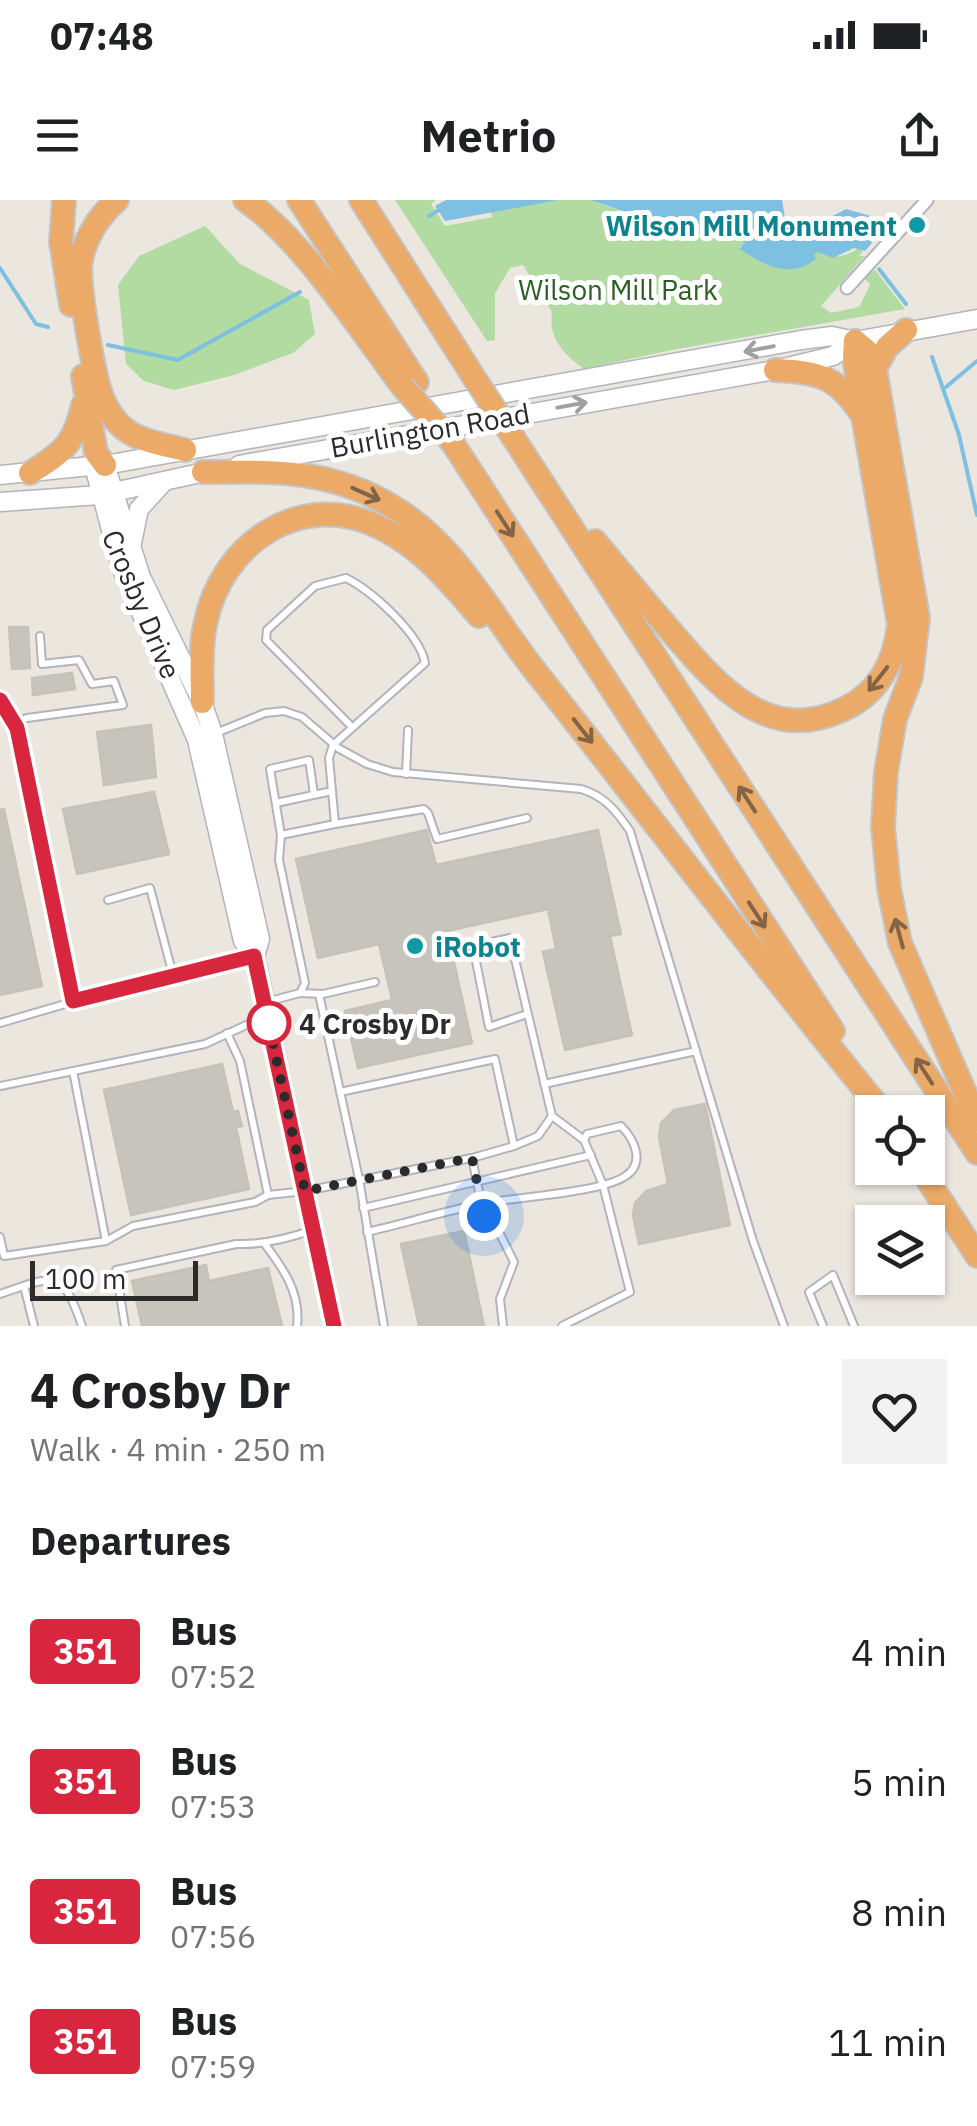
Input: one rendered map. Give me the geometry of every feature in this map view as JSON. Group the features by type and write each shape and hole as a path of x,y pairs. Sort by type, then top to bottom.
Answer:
{"highway":[{"path":"64,200 64,269 98,461"},
{"path":"117,200 104,211 89,236 81,261 80,286 101,396 125,430 185,450"},
{"path":"245,200 270,218 296,247 452,442 873,1095"},
{"path":"299,200 411,386"},
{"path":"360,200 977,1153"},
{"path":"875,369 887,347 906,330"},
{"path":"528,460 710,677 738,700 781,719 831,716 853,705 874,687 888,669 897,644 898,606 863,416 855,341"},
{"path":"855,341 866,350 875,369 918,618 910,677 895,719 886,772 882,827 889,888 900,943 977,1120"},
{"path":"775,370 807,372 832,380 863,416"},
{"path":"30,473 70,444 77,432 86,392"},
{"path":"203,472 293,472 330,480 394,507 426,531 450,555 528,663 692,868 794,1004 870,1095"},
{"path":"202,702 205,622 225,571 261,534 299,516 320,513 360,519 407,542 436,568 505,646 528,663"},
{"path":"931,1185 977,1256"}],"main road":[{"name":"Burlington Road","path":"0,502 107,493 203,472 775,370 833,356 855,341 977,319"},
{"name":"Burlington Road","path":"0,476 185,450 801,340 832,336 855,341"},
{"name":"Crosby Drive","path":"98,461 122,566 205,737"},
{"path":"132,548 139,509 164,482"},
{"name":"Crosby Drive","path":"107,493 141,577 202,702 205,737 260,938 254,956 331,1325"}],"street":[{"path":"847,288 927,200"}],"lane":[{"path":"334,824 330,758 333,744 425,663 418,642 364,587 346,578 316,586 268,630 266,640 351,726"},
{"path":"14,723 124,706 114,680 92,684 79,660 42,664 40,636"},
{"path":"0,700 14,723 31,789 73,1001"},
{"path":"205,737 265,713 284,711 302,717 333,744 367,764 406,774 582,790 605,801 630,831 753,1240 784,1326"},
{"path":"406,774 408,730"},
{"path":"300,993 305,983 279,860 282,835 270,769 309,760 314,794"},
{"path":"276,802 332,791"},
{"path":"282,835 424,809 437,838 526,818"},
{"path":"108,900 150,888 172,975"},
{"path":"527,1014 489,1027 473,946 510,938 552,1116 584,1140 591,1155 603,1185 630,1292 562,1326"},
{"path":"0,1022 254,956"},
{"path":"0,1086 205,1044 300,993 319,994 375,982"},
{"path":"319,994 359,1179 384,1326"},
{"path":"226,1032 240,1061 268,1195"},
{"path":"544,1084 696,1050"},
{"path":"340,1092 495,1060 514,1146"},
{"path":"73,1071 106,1241"},
{"path":"0,1237 4,1256 106,1241 133,1226 255,1202 268,1195 472,1158 538,1136 552,1116"},
{"path":"367,1232 480,1204 603,1185 624,1178 634,1168 634,1139 621,1126 588,1134 584,1140"},
{"path":"364,1208 591,1155"},
{"path":"472,1158 484,1216 500,1234 514,1262 500,1299 503,1326"},
{"path":"125,1326 116,1270 236,1244 264,1243 313,1229"},
{"path":"264,1243 290,1282 297,1326"},
{"path":"822,1326 809,1292 834,1275 854,1326"},
{"path":"0,1294 43,1279 59,1282 70,1290 82,1326"},
{"path":"24,1286 34,1326"}],"green space":[{"name":"Wilson Mill Park","path":"395,200 436,200 431,204 445,226 493,217 490,212 559,200 590,200 692,236 738,230 745,241 740,248 814,255 819,251 834,257 859,248 863,251 859,256 865,256 821,306 831,313 859,307 870,285 864,277 875,270 905,309 584,369 559,345 552,330 552,312 523,265 510,268 495,293 495,340 487,341"},
{"path":"205,226 240,264 309,300 315,334 293,353 234,375 174,390 144,381 126,364 118,285 139,256"}],"water":[{"path":"446,200 559,200 445,221 435,206"},
{"path":"590,200 782,200 785,218 790,223 829,218 846,209 871,216 874,229 869,237 872,243 865,251 854,248 833,258 818,252 814,255 816,259 806,265 786,269 767,265 740,249 745,241 738,230 669,235 633,222 626,212"}],"building":[{"path":"9,627 28,627 30,668 12,669"},
{"path":"72,673 75,689 33,695 32,678"},
{"path":"151,725 156,777 104,785 97,732"},
{"path":"154,792 169,854 77,874 63,809"},
{"path":"4,809 42,986 0,995 0,810"},
{"name":"iRobot","path":"427,830 436,865 598,830 621,934 610,936 632,1035 565,1050 543,952 556,949 548,909 447,931 472,1043 358,1068 345,1011 392,1000 379,944 318,958 296,859"},
{"path":"222,1064 233,1112 238,1111 242,1126 236,1127 249,1189 131,1215 104,1090"},
{"path":"705,1104 730,1225 639,1244 633,1215 635,1203 646,1191 668,1184 659,1137 661,1123 674,1110"},
{"path":"464,1231 484,1326 419,1326 401,1244"},
{"path":"206,1265 209,1281 268,1268 282,1326 142,1326 132,1281"}],"waterway":[{"path":"429,216 442,208"},
{"path":"0,268 36,324 48,327"},
{"path":"879,269 906,304"},
{"path":"108,345 178,360 300,292"},
{"path":"932,357 959,435 977,515"},
{"path":"946,387 977,361"}],"bus line":[{"name":"351","path":"0,700 17,728 73,1001 254,956 334,1326"}],"place":[{"name":"Wilson Mill Monument","path":"917,225"},
{"name":"iRobot","path":"415,946"},
{"name":"4 Crosby Dr","path":"269,1023"}],"route":[{"path":"269,1023 267,1016 305,1191 472,1158 484,1216"}]}
